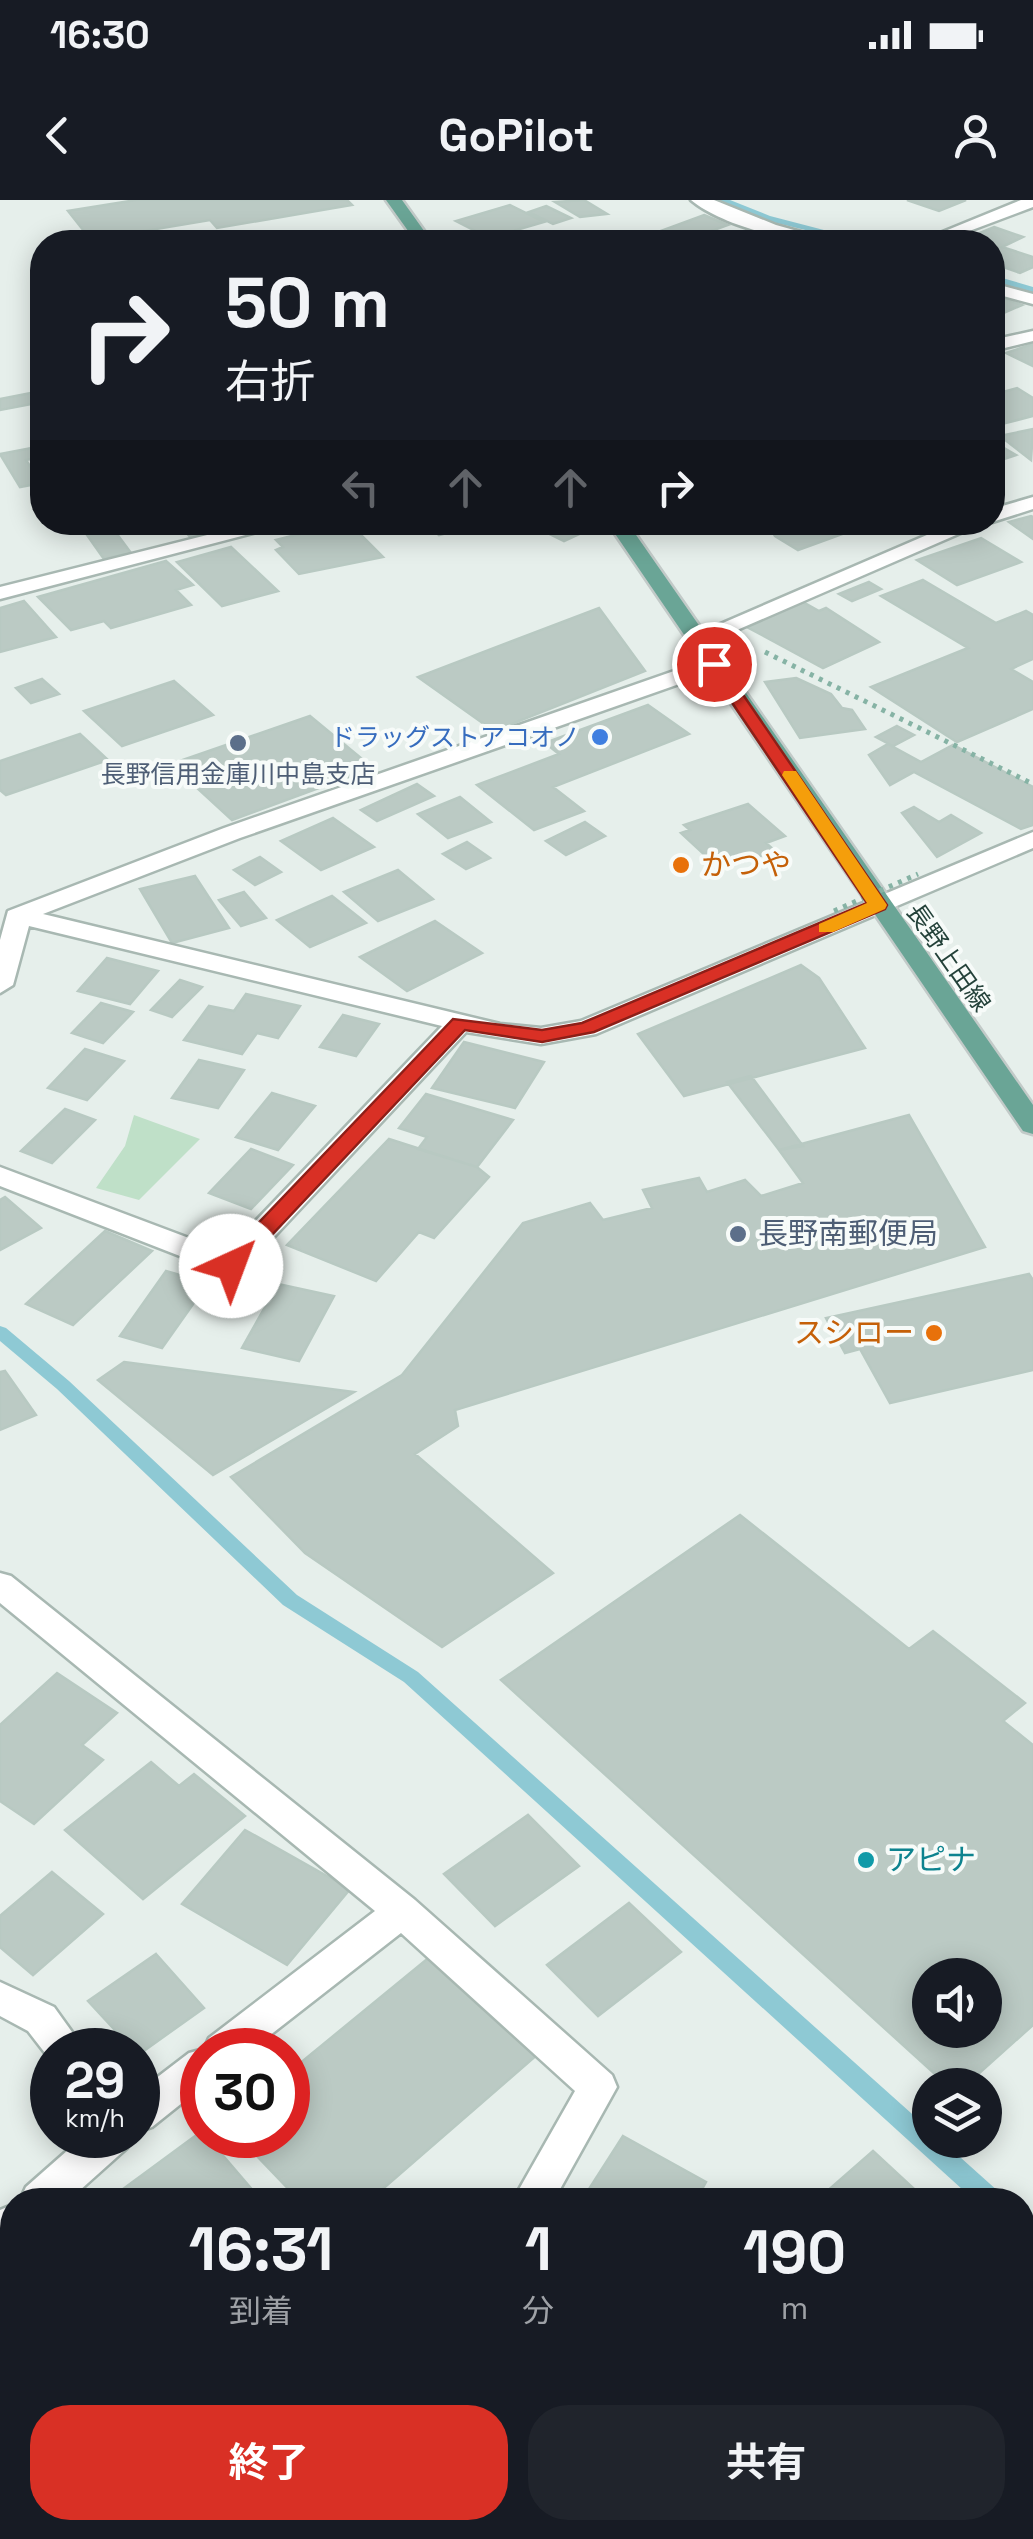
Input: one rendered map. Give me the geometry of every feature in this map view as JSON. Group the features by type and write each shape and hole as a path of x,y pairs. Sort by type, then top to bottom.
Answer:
{"main road":[{"path":"394,200 415,230"},
{"name":"長野上田線","path":"628,535 709,634 714,664 1033,1126"}],"street":[{"path":"957,230 1033,201"},
{"path":"714,202 774,230"},
{"path":"1005,343 1033,336"},
{"path":"1005,512 1033,502"},
{"path":"0,593 234,535"},
{"path":"709,634 945,535"},
{"path":"9,919 232,833 714,664"},
{"path":"9,919 460,1023 542,1036 587,1028 1033,839"},
{"path":"0,985 9,919"},
{"path":"0,1176 231,1266 460,1023"},
{"path":"0,1585 402,1911 598,2087 540,2188"},
{"path":"250,2028 402,1911"},
{"path":"0,1998 40,2019 48,2028"},
{"path":"160,2098 180,2082"},
{"path":"53,2188 87,2158"}],"path":[{"path":"709,634 1033,784"},
{"path":"834,911 918,874"}],"green space":[{"path":"134,1115 200,1139 139,1200 96,1188 125,1146"}],"building":[{"path":"136,200 347,200 352,205 217,228 210,220 150,230 83,230 68,211"},
{"path":"584,200 607,214 580,217 555,202"},
{"path":"907,200 966,200 939,211"},
{"path":"510,205 544,222 516,230 473,230 456,221"},
{"path":"546,206 571,218 553,224 529,212"},
{"path":"704,215 728,225 714,230 663,230"},
{"path":"1005,231 1023,237 1005,246"},
{"path":"1005,248 1033,257 1033,267 1020,273 1005,268"},
{"path":"1005,299 1022,305 1005,312"},
{"path":"1033,344 1033,366 1006,353"},
{"path":"1017,388 1033,398 1033,416 1005,423 1005,391"},
{"path":"30,393 30,404 0,410 0,399"},
{"path":"1033,429 1031,460 1005,440 1005,435"},
{"path":"30,448 30,459 26,460 30,485 20,487 0,454"},
{"path":"1033,517 1033,539 1009,522"},
{"path":"87,535 118,535 131,553 104,559"},
{"path":"296,535 361,535 383,557 299,574 276,550 283,547 276,540"},
{"path":"552,535 577,535 564,541"},
{"path":"774,535 839,535 798,550"},
{"path":"981,538 1021,562 957,585 917,560"},
{"path":"231,547 278,591 222,606 177,562"},
{"path":"166,561 193,585 176,590 191,605 111,628 104,621 71,630 38,597"},
{"path":"923,580 996,623 1026,611 1033,615 1033,659 1011,669 1033,682 1033,709 957,742 871,687 968,648 881,596"},
{"path":"869,582 881,589 852,601 839,594"},
{"path":"24,601 56,637 0,652 0,608"},
{"path":"803,602 819,611 826,608 879,642 823,668 747,627"},
{"path":"599,608 645,671 494,731 418,677"},
{"path":"796,678 831,694 842,708 852,710 865,729 800,738 765,682"},
{"path":"42,679 59,694 31,703 16,688"},
{"path":"174,681 213,715 122,746 84,711"},
{"path":"648,705 689,734 553,787 584,811 534,830 477,785 559,754 545,743"},
{"path":"310,716 373,768 232,820 171,764"},
{"path":"897,726 914,735 893,746 876,737"},
{"path":"80,734 108,760 6,795 0,790 0,761"},
{"path":"888,744 921,762 953,745 1033,787 1033,825 1021,829 914,772 890,785 869,755"},
{"path":"417,784 434,796 377,821 361,810"},
{"path":"460,797 491,822 448,838 418,814"},
{"path":"748,804 785,836 766,843 775,851 720,869 681,833 690,830 684,825"},
{"path":"914,807 939,822 951,815 981,833 937,857 902,813"},
{"path":"333,818 374,847 321,870 281,841"},
{"path":"585,822 605,836 566,855 546,841"},
{"path":"467,842 490,858 466,869 443,854"},
{"path":"260,857 281,872 255,885 234,870"},
{"path":"398,870 433,899 378,921 344,892"},
{"path":"195,876 229,928 172,943 140,889"},
{"path":"244,892 266,918 241,926 219,900"},
{"path":"332,896 366,923 310,947 277,920"},
{"path":"435,921 482,953 407,991 360,957"},
{"path":"107,958 158,971 130,1004 78,991"},
{"path":"801,965 819,978 865,1048 684,1096 638,1034"},
{"path":"180,980 202,987 172,1017 151,1010"},
{"path":"246,994 300,1006 278,1038 257,1033 242,1054 184,1040 209,1006 234,1011"},
{"path":"101,1003 133,1012 103,1043 72,1033"},
{"path":"343,1015 379,1024 356,1056 320,1047"},
{"path":"464,1042 544,1062 515,1108 432,1088"},
{"path":"85,1049 124,1061 87,1100 48,1088"},
{"path":"199,1060 244,1070 218,1108 172,1098"},
{"path":"751,1076 803,1146 779,1150 727,1082"},
{"path":"272,1093 315,1106 278,1150 236,1137"},
{"path":"426,1094 513,1120 477,1167 418,1149 427,1137 399,1128"},
{"path":"65,1109 95,1120 52,1163 21,1151"},
{"path":"909,1115 985,1247 455,1410 458,1426 415,1454 553,1573 442,1647 305,1553 231,1477 402,1375 523,1223 590,1203 603,1220 652,1208 643,1190 699,1178 707,1192 745,1180 761,1196 803,1183 779,1150"},
{"path":"389,1139 477,1167 489,1177 434,1238 419,1232 376,1281 287,1245"},
{"path":"251,1149 293,1165 251,1209 209,1193"},
{"path":"5,1197 41,1228 0,1250 0,1200"},
{"path":"105,1231 152,1251 73,1325 26,1304"},
{"path":"166,1271 208,1283 162,1348 120,1336"},
{"name":"スシロー","path":"1029,1274 1033,1280 1033,1370 890,1403 860,1349 845,1353 826,1318"},
{"path":"278,1284 334,1296 299,1361 242,1348"},
{"path":"124,1362 354,1392 213,1475 98,1380"},
{"path":"5,1371 36,1415 0,1430 0,1372"},
{"name":"アピナ","path":"740,1515 909,1649 933,1631 1025,1703 1003,1721 1033,1745 1033,2025 985,2068 928,2068 501,1680"},
{"path":"57,1673 117,1713 82,1745 103,1760 34,1824 0,1801 0,1725"},
{"path":"151,1762 179,1786 194,1774 245,1816 143,1899 65,1830"},
{"path":"528,1815 579,1866 495,1926 444,1874"},
{"path":"245,1830 350,1889 287,1965 182,1904"},
{"path":"52,1872 103,1914 33,1975 0,1947 0,1916"},
{"path":"629,1903 681,1952 598,2016 547,1965"},
{"path":"156,1954 204,2008 160,2039 160,2028 113,2028 88,2001"},
{"path":"431,1956 538,2054 384,2188 288,2188 259,2158 310,2158 310,2055"},
{"path":"623,2136 706,2182 703,2188 590,2188"},
{"path":"180,2147 180,2158 225,2158 251,2188 124,2188"},
{"path":"873,2151 913,2188 831,2188"}],"waterway":[{"path":"722,200 767,218 816,230"},
{"path":"1005,282 1033,290"},
{"path":"0,1332 63,1385 290,1600 411,1677 978,2188"}],"slow traffic":[{"path":"790,775 878,905 826,928"}],"place":[{"name":"ドラッグストアコオノ","path":"600,737"},
{"name":"長野信用金庫川中島支店","path":"238,743"},
{"name":"かつや","path":"681,865"},
{"name":"長野南郵便局","path":"738,1234"},
{"name":"スシロー","path":"934,1333"},
{"name":"アピナ","path":"866,1860"}],"route":[{"path":"231,1266 460,1023 542,1036 587,1028 878,905 714,664"}]}
